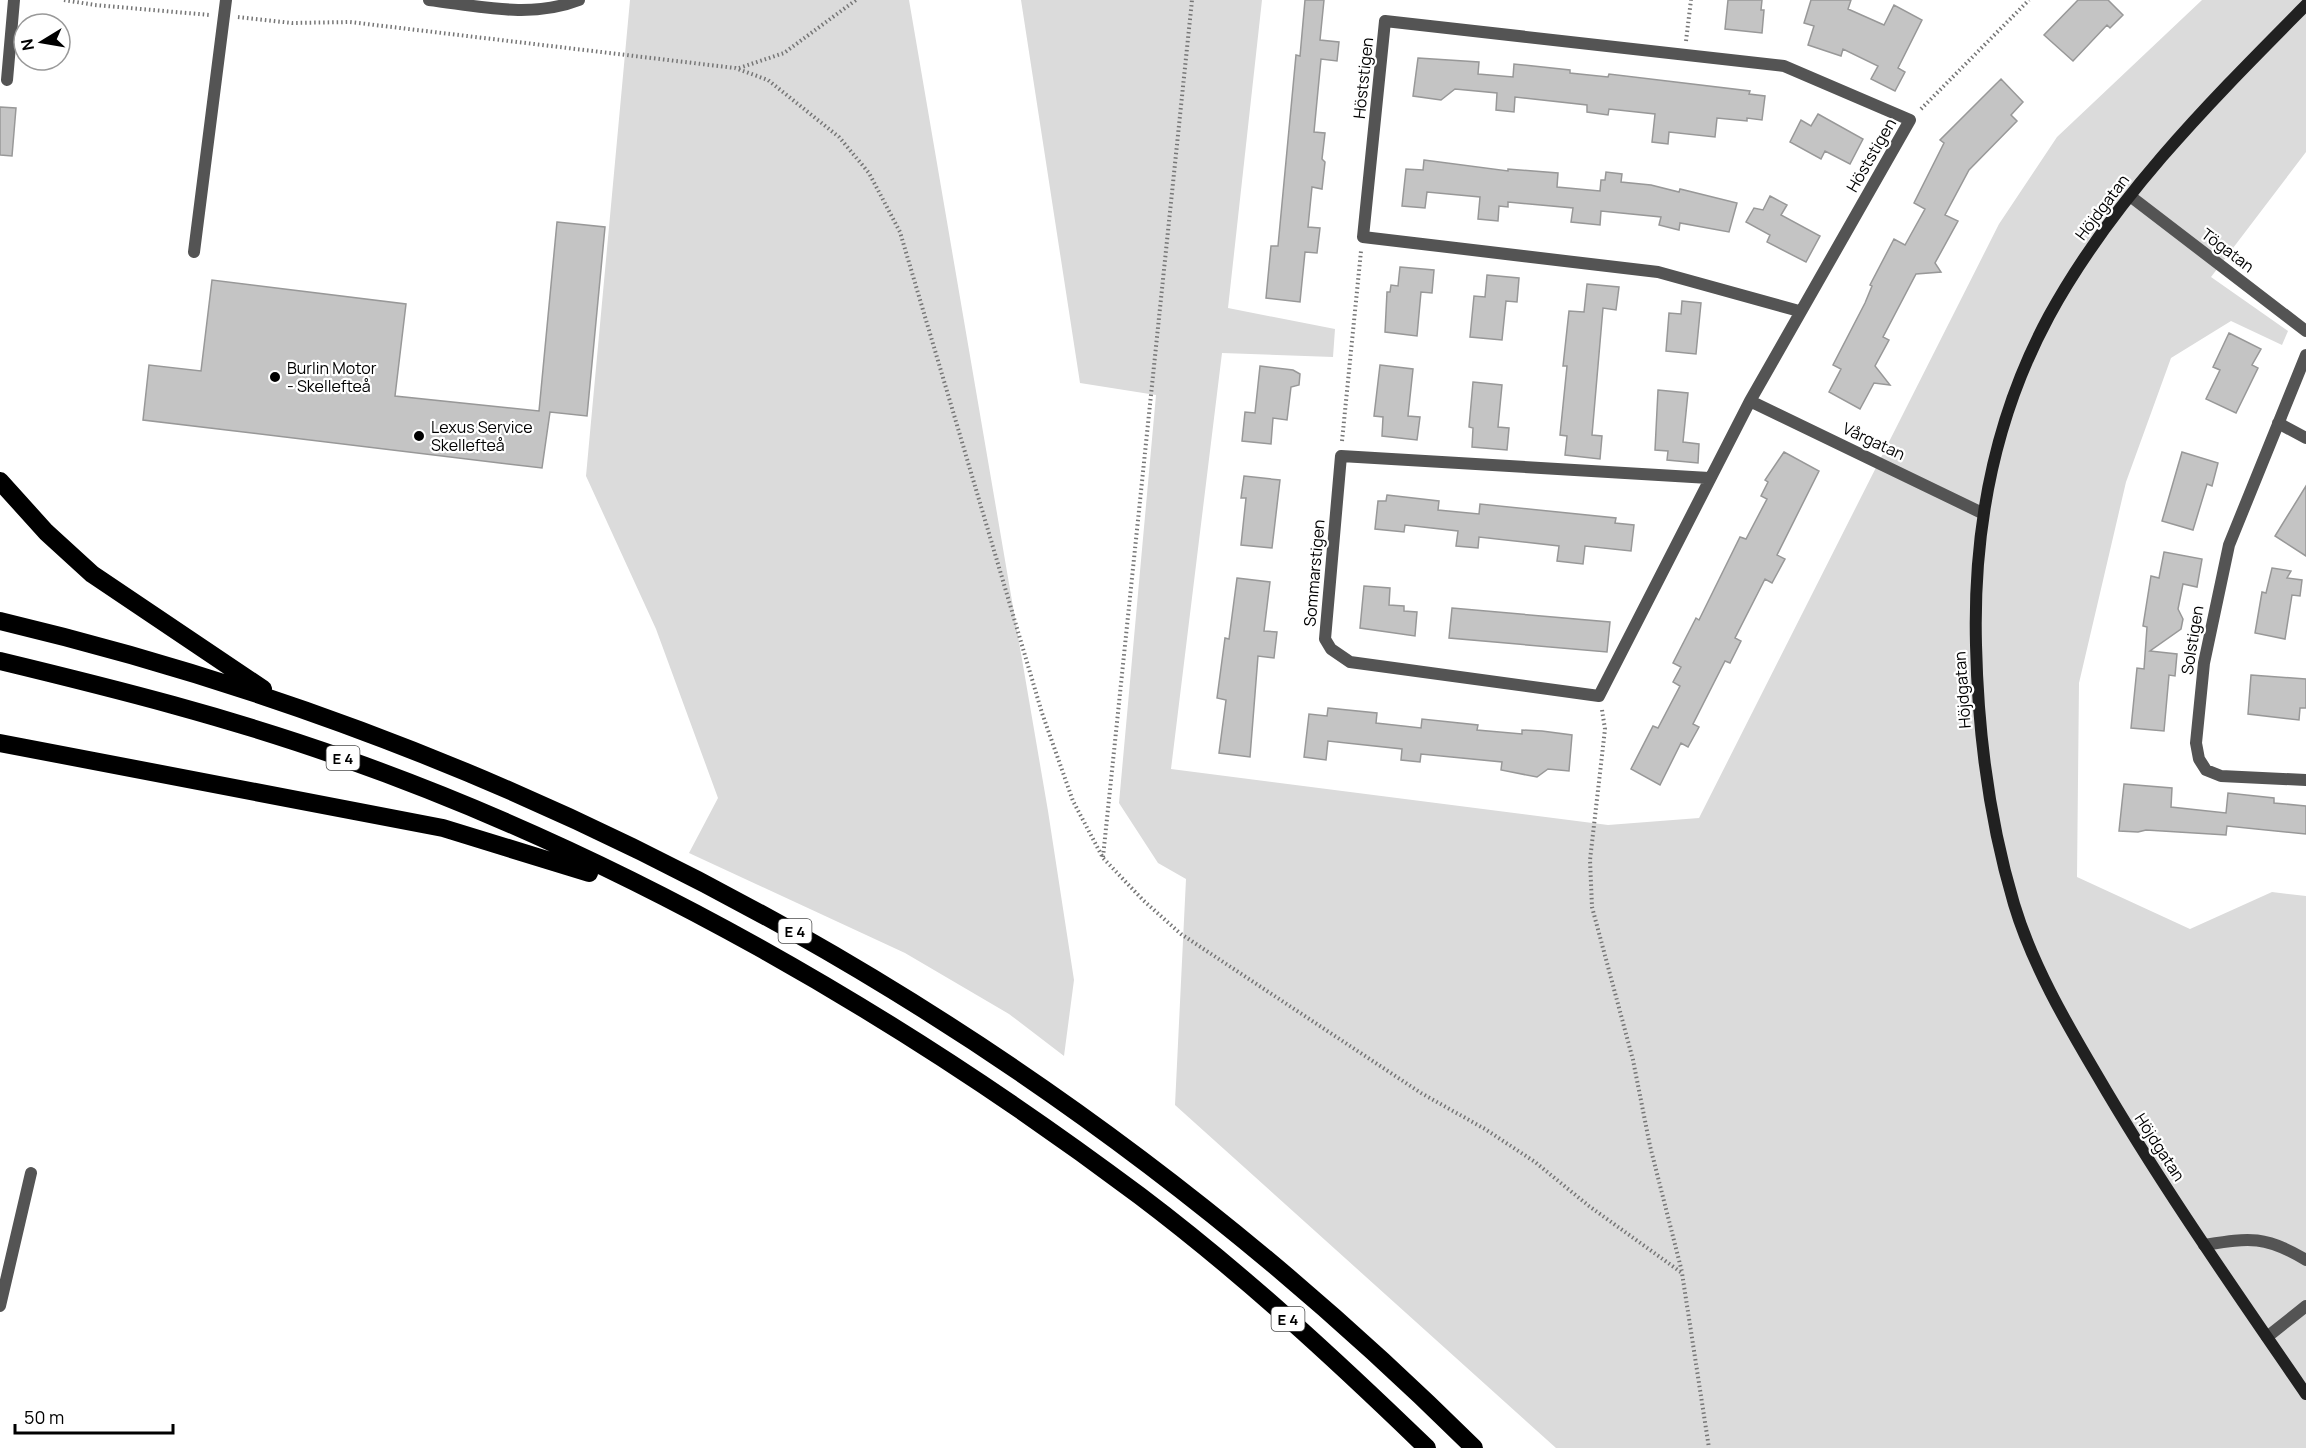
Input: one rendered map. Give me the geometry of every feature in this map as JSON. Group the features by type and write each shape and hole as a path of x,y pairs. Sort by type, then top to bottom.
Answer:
{"highway":[{"path":"0,481 46,532 92,574 279,699"},
{"name":"E 4","path":"0,621 171,666 279,699 381,737 587,824 788,927 1024,1073 1203,1205 1414,1389 1474,1448"},
{"name":"E 4","path":"0,661 161,701 345,759 519,829 670,900 821,982 895,1027 1142,1197 1286,1317 1427,1448"},
{"path":"0,743 443,828 542,857 670,900"}],"street":[{"path":"7,80 14,0"},
{"path":"194,252 226,0"},
{"path":"429,0 518,11 550,9 579,0"},
{"name":"Höjdgatan","path":"2306,4 2184,131 2130,196 2049,316 2021,376 1997,444 1982,513 1974,591 1976,681 1983,749 1994,824 2014,906 2042,973 2077,1041 2128,1129 2306,1394"},
{"name":"Höststigen","path":"1362,237 1385,21 1685,53 1784,66 1910,120 1799,311 1750,401"},
{"name":"Tögatan","path":"2130,196 2306,331"},
{"path":"1362,237 1658,272 1799,311"},
{"name":"Solstigen","path":"2306,355 2229,544 2204,663 2196,743 2199,759 2206,770 2222,776 2306,780"},
{"path":"1599,696 1750,401"},
{"name":"Vårgatan","path":"1750,401 1982,513"},
{"path":"2278,423 2306,438"},
{"path":"1341,456 1709,478"},
{"name":"Sommarstigen","path":"1341,456 1325,639 1331,649 1350,662 1599,696"},
{"path":"0,1306 31,1173"},
{"path":"2204,1245 2252,1238 2283,1246 2306,1260"},
{"path":"2267,1337 2306,1306"}],"path":[{"path":"64,0 140,10 292,23 350,22 735,68 768,80 839,138 869,173 900,232 1042,713 1073,801 1103,858 1143,900 1181,934 1421,1093 1485,1129 1535,1162 1589,1206 1682,1273"},
{"path":"735,68 752,66 784,53 856,0"},
{"path":"1103,858 1192,0"},
{"path":"1685,53 1691,0"},
{"path":"1910,120 2029,0"},
{"path":"1341,456 1362,237"},
{"path":"1599,696 1605,729 1590,860 1592,907 1634,1060 1650,1146 1682,1273 1709,1448"}],"shaded area":[{"path":"630,0 909,0 1048,811 1074,980 1064,1056 1009,1014 905,953 689,853 718,798 656,629 586,476"},
{"path":"1021,0 1262,0 1228,308 1335,329 1333,357 1222,353 1171,769 1608,825 1699,818 1999,224 2057,137 2202,0 2306,0 2306,152 2211,277 2288,331 2282,345 2231,321 2171,358 2126,482 2079,683 2077,877 2190,929 2272,892 2306,896 2306,1448 1556,1448 1175,1105 1186,879 1158,863 1119,803 1156,395 1080,383"}],"building":[{"path":"1305,0 1324,0 1320,40 1339,42 1337,61 1321,59 1314,132 1325,133 1322,159 1325,162 1322,189 1312,187 1308,227 1320,228 1317,253 1305,252 1300,302 1266,298 1271,246 1278,246 1296,55 1300,56"},
{"path":"1728,0 1762,0 1761,10 1764,10 1762,33 1725,29"},
{"path":"1811,0 1851,0 1848,9 1884,25 1894,5 1922,20 1898,68 1905,72 1895,91 1871,79 1878,66 1843,49 1841,56 1808,45 1814,26 1804,23"},
{"path":"2078,0 2108,0 2123,15 2110,28 2107,25 2073,61 2044,35"},
{"path":"1418,58 1479,62 1478,74 1513,77 1514,64 1570,70 1570,73 1608,77 1609,74 1750,91 1749,94 1765,96 1762,120 1717,118 1715,137 1669,132 1668,144 1652,142 1655,114 1609,109 1608,115 1587,112 1587,105 1515,97 1514,112 1496,110 1497,93 1455,89 1441,100 1413,96"},
{"path":"2001,79 2023,102 2011,115 2017,121 1969,170 1945,215 1958,221 1935,263 1941,272 1916,274 1883,337 1889,340 1875,366 1890,385 1874,383 1860,409 1829,392 1841,369 1833,365 1894,239 1905,245 1925,209 1914,203 1944,143 1940,140"},
{"path":"0,107 16,108 12,156 0,155"},
{"path":"1818,114 1863,139 1850,164 1825,151 1821,159 1790,142 1801,120 1811,126"},
{"path":"1424,160 1508,171 1508,169 1558,173 1557,187 1600,191 1601,180 1605,180 1606,172 1622,174 1621,182 1651,185 1679,192 1680,189 1737,203 1729,232 1680,223 1679,230 1659,225 1661,217 1601,211 1600,225 1571,222 1573,208 1508,202 1508,207 1499,206 1498,221 1478,219 1480,197 1427,192 1425,208 1402,206 1406,169 1423,170"},
{"path":"1770,196 1787,205 1781,215 1820,236 1806,262 1767,242 1770,235 1746,222 1754,208 1763,210"},
{"path":"557,222 605,227 587,416 550,412 542,468 143,420 149,365 201,371 212,280 406,304 395,396 539,411"},
{"path":"1400,267 1434,270 1432,293 1421,292 1417,336 1385,332 1387,292 1390,292 1391,285 1398,286"},
{"path":"1487,275 1519,278 1517,302 1506,301 1502,340 1470,337 1474,296 1485,297"},
{"path":"1587,284 1619,287 1616,310 1603,308 1592,435 1602,436 1600,459 1565,455 1567,436 1560,435 1567,366 1563,366 1569,311 1584,312"},
{"path":"1682,301 1701,303 1696,354 1666,351 1669,313 1681,314"},
{"path":"2229,333 2261,349 2252,365 2258,368 2236,413 2206,399 2220,370 2213,367"},
{"path":"1380,365 1413,369 1408,416 1420,417 1417,440 1382,436 1383,417 1374,416"},
{"path":"1260,366 1293,370 1300,374 1299,385 1291,387 1287,420 1273,418 1271,444 1242,441 1245,412 1255,413"},
{"path":"1473,382 1502,385 1498,427 1509,428 1507,450 1472,447 1473,428 1469,427"},
{"path":"1658,390 1688,393 1683,442 1699,444 1698,463 1667,460 1668,451 1655,450"},
{"path":"1784,452 1819,471 1777,555 1785,559 1772,583 1765,579 1735,638 1741,641 1730,663 1725,661 1693,724 1699,727 1688,747 1681,743 1660,785 1631,769 1653,726 1658,728 1680,686 1673,682 1681,667 1673,663 1696,618 1699,620 1740,537 1746,539 1767,499 1761,496 1768,482 1765,480"},
{"path":"2182,452 2218,463 2212,486 2207,484 2193,530 2162,521"},
{"path":"1244,476 1280,480 1272,548 1241,545 1246,498 1241,498"},
{"path":"2306,486 2306,556 2275,536"},
{"path":"1387,495 1439,501 1438,510 1479,514 1480,504 1616,518 1615,523 1634,525 1631,551 1585,546 1583,564 1557,561 1559,546 1479,537 1478,548 1456,546 1458,531 1405,525 1404,532 1375,529 1378,501 1386,501"},
{"path":"2164,552 2202,559 2197,587 2183,584 2178,609 2183,619 2181,629 2150,651 2177,654 2175,676 2169,675 2164,731 2131,728 2137,668 2144,669 2147,627 2143,626 2151,576 2159,578"},
{"path":"2272,568 2291,571 2287,578 2302,580 2300,596 2292,595 2285,639 2255,633 2262,592 2266,593"},
{"path":"1237,578 1270,582 1264,631 1277,632 1274,658 1258,656 1250,757 1219,753 1226,700 1217,698 1225,638 1229,639"},
{"path":"1364,586 1390,588 1389,605 1404,606 1404,611 1417,612 1415,636 1360,628"},
{"path":"1452,608 1610,622 1607,652 1449,638"},
{"path":"2251,675 2306,679 2306,708 2300,708 2299,720 2248,714"},
{"path":"1328,708 1377,713 1376,723 1421,728 1422,719 1478,725 1477,730 1522,734 1522,730 1542,731 1572,735 1569,771 1548,769 1537,777 1501,770 1502,762 1421,754 1420,762 1401,760 1402,749 1328,741 1326,760 1304,757 1309,714 1327,716"},
{"path":"2124,784 2172,788 2171,807 2226,813 2228,793 2274,798 2274,803 2306,806 2306,834 2227,826 2226,835 2146,830 2119,831"}],"place":[{"name":"Burlin Motor - Skellefteå","path":"275,377"},
{"name":"Lexus Service Skellefteå","path":"419,436"}]}
